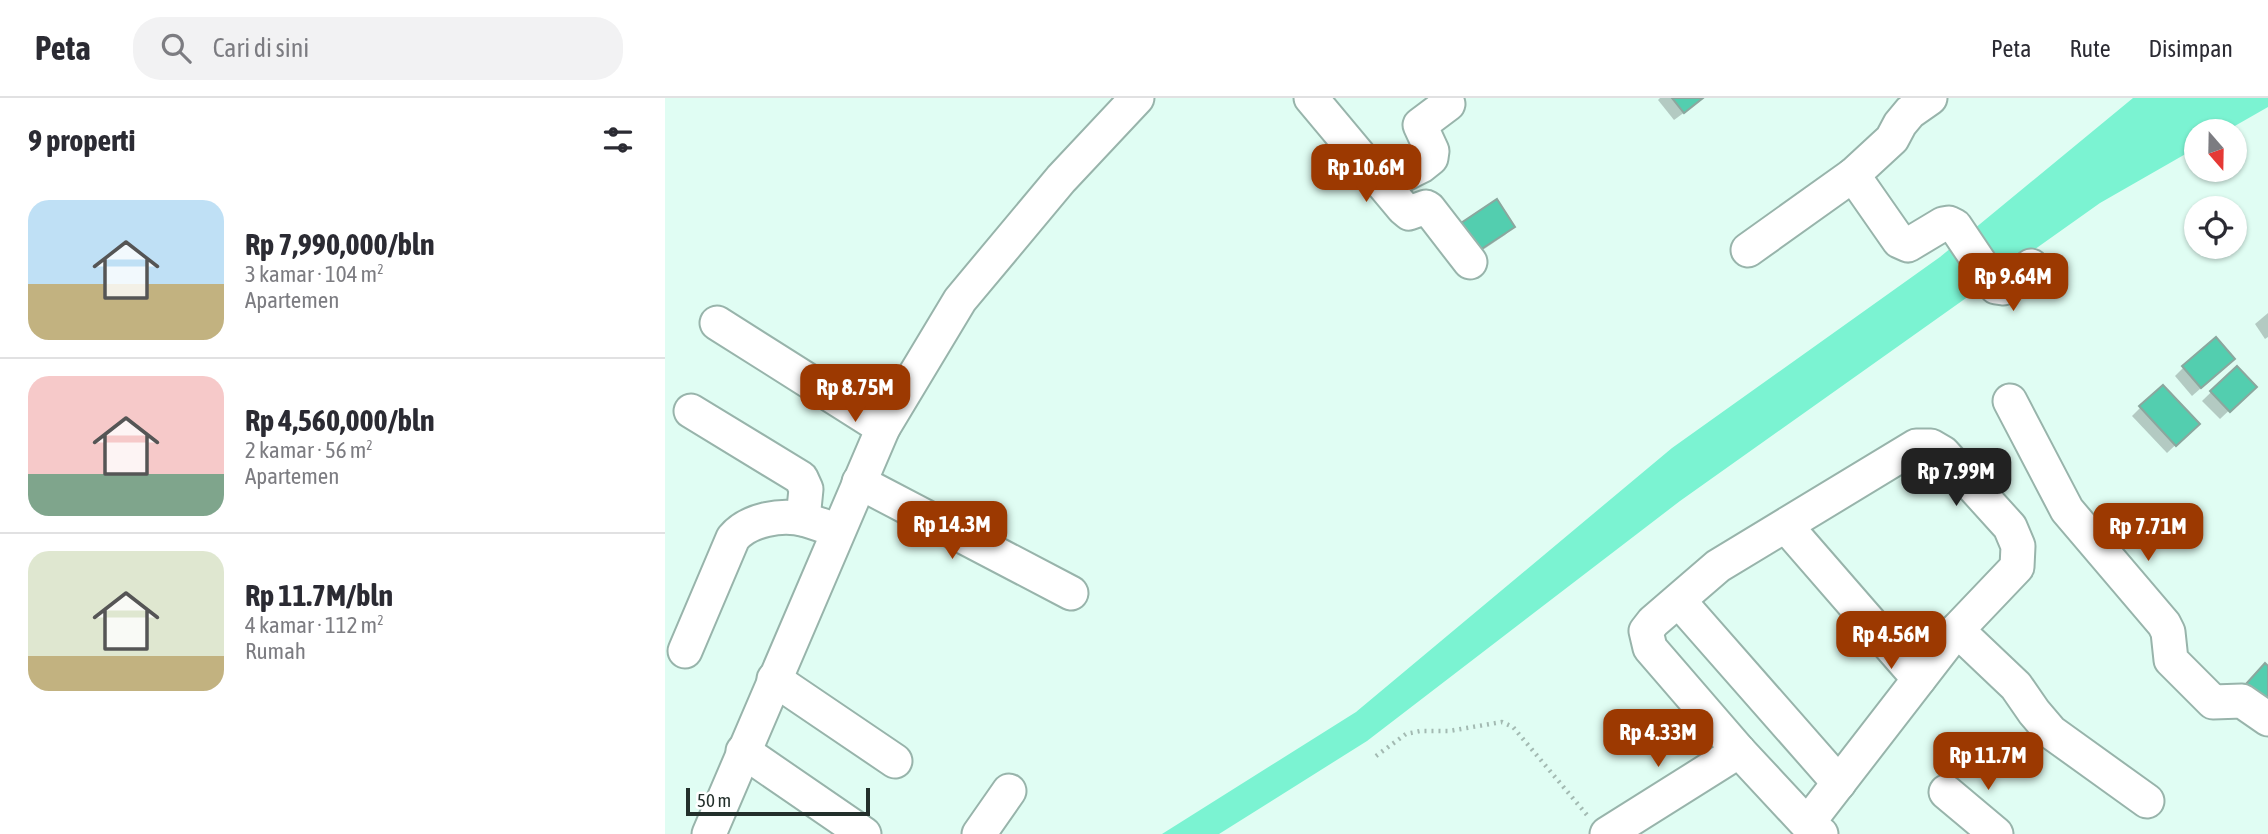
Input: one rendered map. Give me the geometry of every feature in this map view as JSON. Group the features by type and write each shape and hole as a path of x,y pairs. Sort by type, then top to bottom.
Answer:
{"street":[{"path":"709,834 883,428 960,300 1061,179 1137,98"},
{"path":"1311,98 1409,213 1426,207 1429,209 1470,262"},
{"path":"1748,250 1853,175 1892,139 1910,111 1930,98"},
{"path":"1385,184 1431,158 1433,151 1420,125 1448,104"},
{"path":"1853,175 1904,245 1949,223 1955,226 1994,285 2003,288 2031,266"},
{"path":"717,323 883,428"},
{"path":"2010,401 2067,510 2164,624 2168,632 2171,660 2213,702 2242,701 2268,719"},
{"path":"691,411 801,478 806,489 803,519"},
{"path":"1916,446 1931,446 1943,453 2010,527 2018,546 2017,567 1958,630 1919,679 1839,783 1814,829 1739,751 1650,649 1646,631 1679,601 1718,566 1916,446"},
{"path":"859,482 1070,593"},
{"path":"685,651 733,538 742,528 756,522 803,519 838,531"},
{"path":"1786,526 1919,679"},
{"path":"1679,601 1839,783"},
{"path":"1958,630 2016,686 2051,732 2147,801"},
{"path":"774,679 895,761"},
{"path":"743,751 864,834"},
{"path":"1600,829 1739,751"},
{"path":"979,834 1009,790"},
{"path":"1946,792 1996,834"}],"path":[{"path":"1376,756 1406,734 1502,722 1513,727 1600,829"}],"shaded area":[{"path":"2133,98 2268,98 2268,107 2247,119 2184,119 2184,155 2100,203 1680,501 1367,741 1219,834 1162,834 1356,712 1672,448 1940,257"}],"building":[{"path":"1672,98 1703,98 1684,113"},
{"path":"1497,199 1515,227 1474,254 1455,227"},
{"path":"2216,337 2235,359 2201,388 2182,366"},
{"path":"2237,366 2257,387 2230,412 2210,391"},
{"path":"2163,385 2200,424 2176,446 2139,406"},
{"path":"2265,663 2268,666 2268,704 2246,684"}]}
